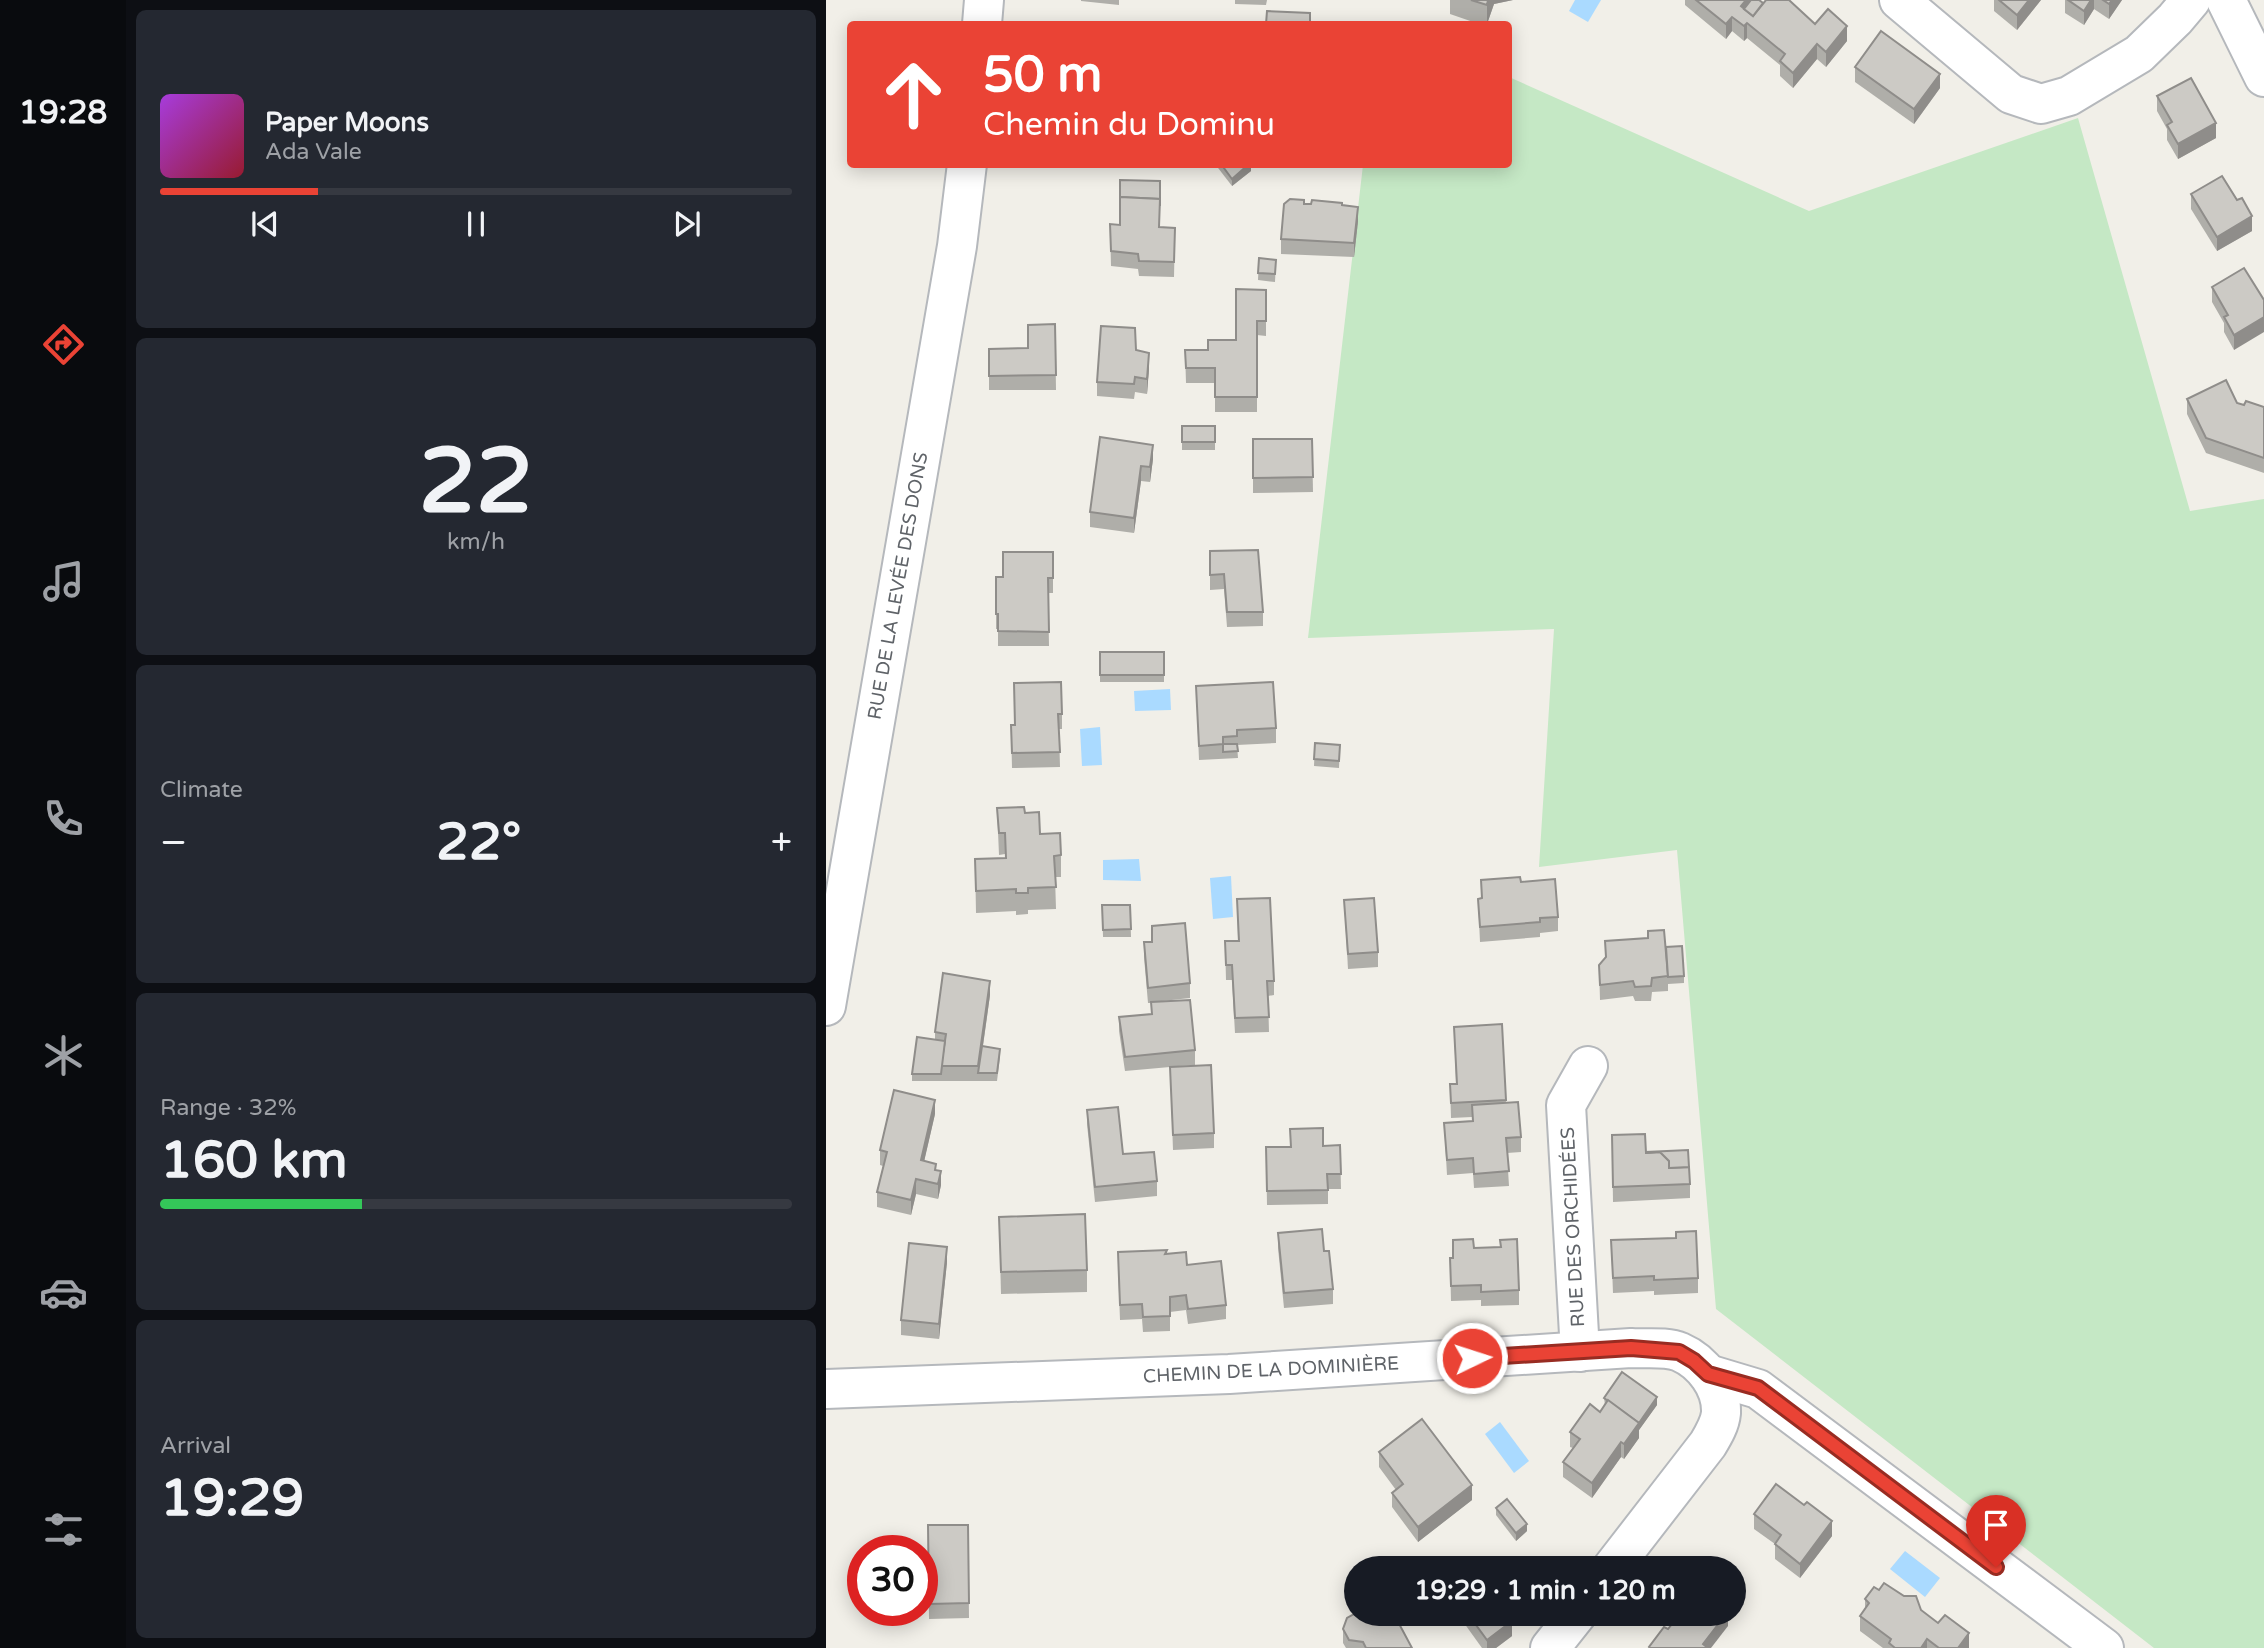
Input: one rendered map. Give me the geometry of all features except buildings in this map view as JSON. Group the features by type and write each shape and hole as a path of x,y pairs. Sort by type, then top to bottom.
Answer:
{"street":[{"path":"982,21 984,0"},
{"path":"1899,0 2011,94 2041,104 2069,96 2138,54 2191,0"},
{"path":"2226,0 2264,76"},
{"name":"RUE DE LA LEVÉE DES DONS","path":"826,1006 957,246 967,168"},
{"name":"RUE DES ORCHIDÉES","path":"1580,1352 1566,1105 1588,1066"},
{"name":"CHEMIN DE LA DOMINIÈRE","path":"826,1389 1229,1374 1631,1348 1679,1352 1708,1374"},
{"path":"1621,1556 1709,1444 1717,1429 1721,1414 1719,1398 1716,1386 1708,1374"},
{"path":"1708,1374 1758,1388 2104,1648"},
{"path":"1550,1648 1567,1626"}],"green space":[{"path":"1512,78 1809,211 2078,118 2190,511 2264,499 2264,1648 2154,1648 1716,1309 1677,850 1539,867 1554,629 1308,638 1363,168 1512,168"}],"water":[{"path":"1575,0 1601,0 1588,22 1569,11"},
{"path":"1170,689 1171,710 1135,711 1134,691"},
{"path":"1100,727 1102,765 1082,766 1080,729"},
{"path":"1139,859 1141,881 1103,880 1103,860"},
{"path":"1231,876 1233,917 1213,919 1210,878"},
{"path":"1500,1422 1529,1461 1514,1473 1485,1434"},
{"path":"1905,1551 1940,1578 1925,1597 1890,1569"}],"route":[{"path":"1472,1358 1631,1348 1679,1352 1708,1374 1758,1388 1996,1567"}]}
